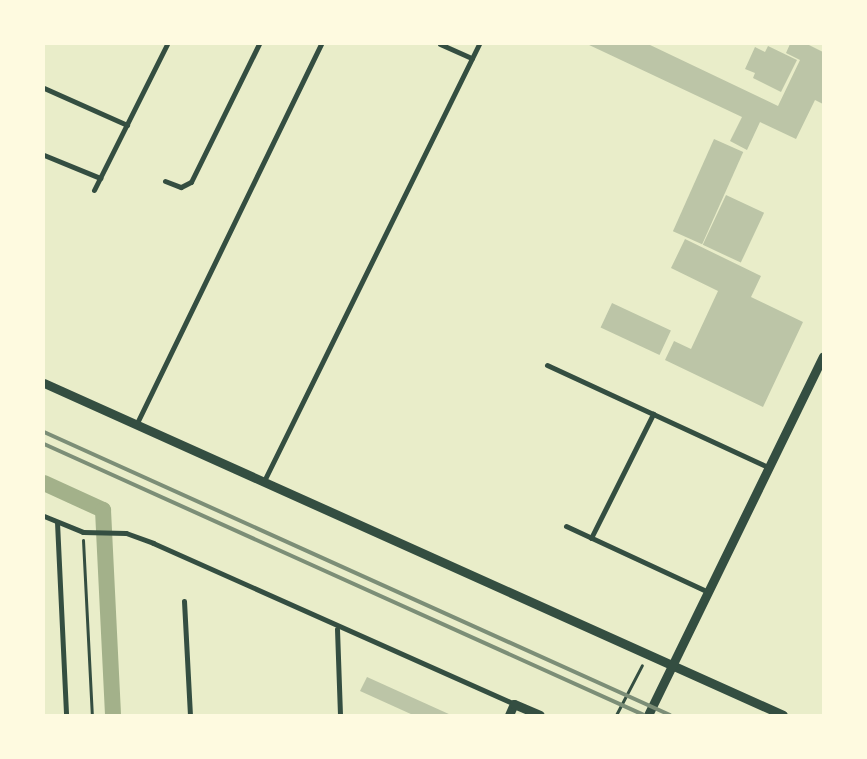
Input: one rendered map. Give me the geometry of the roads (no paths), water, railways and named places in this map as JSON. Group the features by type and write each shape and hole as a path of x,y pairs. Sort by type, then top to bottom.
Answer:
{"street":[{"path":"94,190 166,44"},
{"path":"165,180 180,186 191,182 259,44"},
{"path":"136,424 321,44"},
{"path":"440,44 472,58"},
{"path":"262,484 478,44"},
{"path":"44,88 126,125"},
{"path":"44,155 100,178"},
{"path":"648,715 675,664 706,591 823,356"},
{"path":"547,365 768,467"},
{"path":"44,383 262,484 675,664 783,715"},
{"path":"591,538 653,414"},
{"path":"44,516 83,532 94,534 126,533 337,629 540,715"},
{"path":"57,522 66,715"},
{"path":"566,526 706,591"},
{"path":"184,601 190,715"},
{"path":"337,629 340,715"},
{"path":"509,715 514,704"}],"waterway":[{"path":"44,483 103,510 113,715"}],"railway":[{"path":"44,432 670,715"},
{"path":"44,444 644,715"}]}
